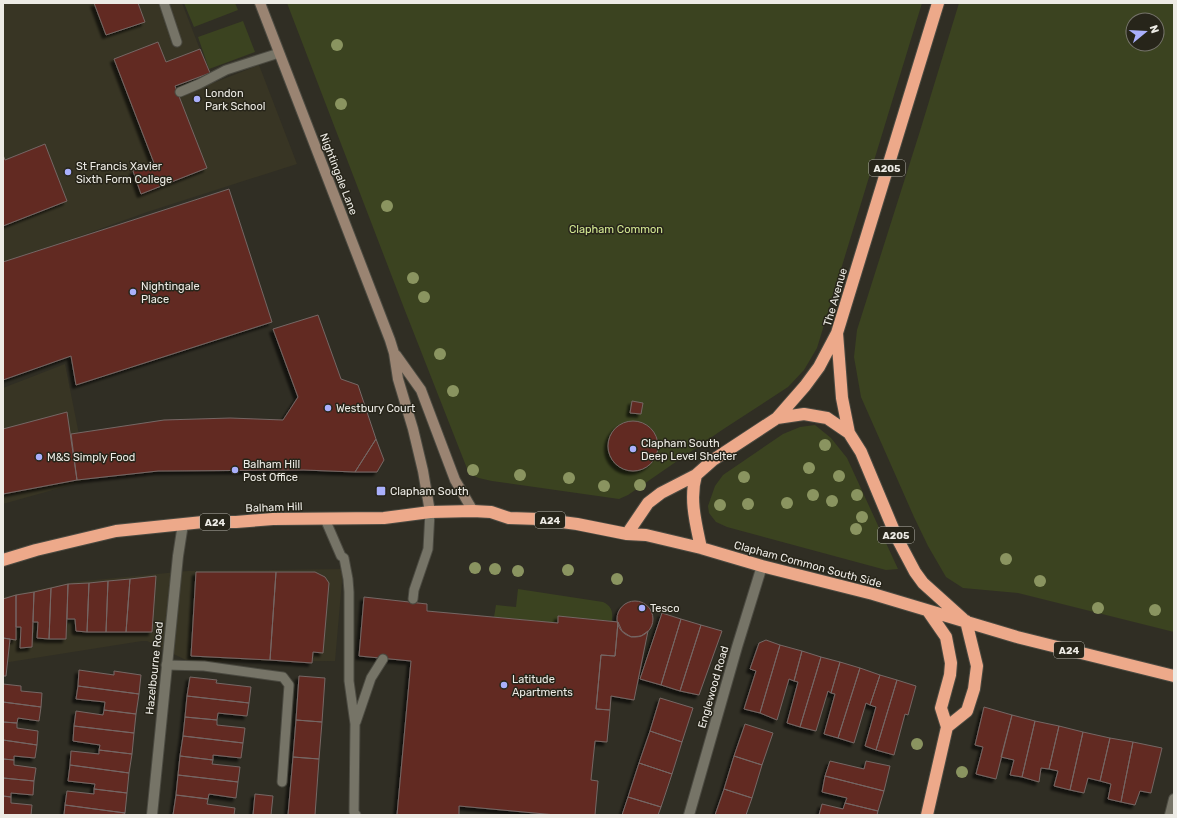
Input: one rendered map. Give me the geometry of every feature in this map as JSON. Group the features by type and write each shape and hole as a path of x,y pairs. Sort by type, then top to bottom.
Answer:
{"highway":[{"name":"The Avenue","path":"938,3 837,333 842,398 849,433 862,452 897,538 915,572 923,583 966,621"},
{"name":"A205","path":"627,534 648,503 661,493 696,475 713,460 777,418 805,386 819,367 837,333"},
{"name":"A205","path":"777,418 804,414 827,418 849,433"},
{"path":"696,475 693,485 694,515 701,548"},
{"name":"Clapham Common South Side","path":"430,512 491,512 509,518 539,518 627,534 646,535 701,548 762,566 873,594 1022,638 1174,676"},
{"name":"Balham Hill","path":"3,560 36,550 116,532 183,524 273,519 384,518 430,512"},
{"path":"927,815 947,727 941,708 950,675 951,663 946,637 928,611"},
{"path":"947,727 967,712 974,689 977,666 966,621"}],"main road":[{"name":"Nightingale Lane","path":"260,3 390,340 394,353 398,379 423,471 430,512"},
{"name":"Nightingale Lane","path":"394,353 421,390 455,480 473,511"}],"street":[{"name":"Hazelbourne Road","path":"152,815 166,665 179,544 183,524"},
{"name":"Englewood Road","path":"689,815 737,647 762,566"},
{"path":"1170,815 1174,799"}],"lane":[{"path":"164,3 177,42"},
{"path":"180,92 226,70 279,53"},
{"path":"412,599 428,549 430,512"},
{"path":"325,519 341,556 344,558 348,579 349,681 355,724 354,812 356,815"},
{"path":"355,724 371,678 383,660"},
{"path":"166,665 204,666 283,677 290,686 282,782"}],"shaded area":[{"path":"3,3 182,3 213,83 259,65 297,164 147,212 3,262"},
{"path":"65,364 88,480 3,504 3,388"},
{"path":"343,569 335,661 190,662 147,641 142,641 3,663 3,597 74,582 188,571"}],"green space":[{"path":"184,3 235,3 238,10 194,27"},
{"name":"Clapham Common","path":"287,3 922,3 817,348 804,370 788,387 722,430 628,495 619,499 492,481 476,477 468,471"},
{"path":"959,3 1174,3 1174,632 1018,593 963,588 946,577 928,546 914,517 861,397 854,357 857,330"},
{"path":"243,21 255,52 209,69 198,37"},
{"path":"815,425 831,438 847,458 898,569 886,570 727,527 716,522 709,513 708,506 715,486 723,475 783,434 800,427"},
{"path":"518,589 603,602 608,605 611,610 612,621 558,616 558,623 494,617 496,605 516,607"}],"building":[{"path":"94,3 138,3 145,22 106,35"},
{"path":"158,42 166,62 200,49 210,73 175,86 207,168 141,194 133,171 154,163 114,59"},
{"path":"45,144 67,201 3,226 3,155 5,160"},
{"name":"Nightingale Place","path":"229,189 272,322 76,385 71,356 3,380 3,262"},
{"name":"Westbury Court","path":"318,315 341,379 358,385 376,439 355,472 304,470 158,471 77,480 71,434 164,420 230,418 283,420 298,397 273,329"},
{"path":"632,401 643,403 641,414 630,413"},
{"name":"M&S Simply Food","path":"67,412 77,480 3,494 3,429"},
{"name":"Clapham South Deep Level Shelter","path":"633,421 642,423 653,432 658,446 656,455 647,466 633,471 624,469 613,460 608,446 610,437 619,426"},
{"path":"376,439 384,460 377,472 355,472"},
{"path":"196,572 276,572 270,660 191,656"},
{"path":"276,572 315,572 325,577 329,583 323,653 313,652 312,663 270,660"},
{"path":"156,576 152,632 126,632 130,579"},
{"path":"130,579 126,632 106,632 108,581"},
{"path":"108,581 106,632 87,632 89,583"},
{"path":"89,583 87,632 76,631 75,619 67,619 68,584"},
{"path":"68,584 66,639 49,639 51,588"},
{"path":"51,588 49,639 37,638 38,622 33,622 34,592"},
{"path":"34,592 32,647 20,648 21,627 16,627 16,595"},
{"path":"16,595 16,640 3,638 3,599"},
{"name":"Latitude Apartments","path":"364,597 427,604 427,611 558,623 558,616 618,622 615,656 601,655 596,709 610,710 607,742 595,741 591,780 598,781 595,815 556,815 459,806 459,815 397,815 411,661 359,656"},
{"path":"635,601 645,604 650,609 653,619 650,629 645,634 635,637 625,634 620,629 617,619 620,609 625,604"},
{"path":"662,613 681,619 661,685 640,679"},
{"path":"681,619 701,625 680,691 661,685"},
{"path":"618,622 622,631 631,637 641,636 648,631 634,700 611,696 610,710 596,709 601,655 615,656"},
{"path":"701,625 722,631 699,695 680,691"},
{"path":"3,638 10,639 6,676 3,676"},
{"path":"766,640 780,645 760,713 744,709 756,671 750,669 759,643"},
{"path":"780,645 802,651 794,681 789,679 777,720 760,713"},
{"path":"802,651 821,657 800,727 787,723 798,682 794,681"},
{"path":"821,657 840,662 831,693 828,691 816,731 800,727"},
{"path":"840,662 860,668 838,738 824,734 835,694 831,693"},
{"path":"860,668 880,675 870,705 866,703 854,743 838,738"},
{"path":"79,670 114,675 114,671 141,675 139,694 78,686"},
{"path":"880,675 897,680 876,750 865,746 876,707 870,705"},
{"path":"299,676 325,678 322,722 296,720"},
{"path":"190,677 217,680 216,683 251,687 249,703 187,696"},
{"path":"897,680 916,686 908,715 905,714 894,755 876,750"},
{"path":"3,684 21,686 21,691 42,693 41,707 3,702"},
{"path":"78,686 139,694 136,714 104,710 105,702 76,699"},
{"path":"187,696 249,703 247,716 218,713 217,720 185,717"},
{"path":"660,698 693,708 682,742 650,731"},
{"path":"3,702 41,707 39,721 18,718 17,723 3,722"},
{"path":"984,707 1012,715 996,779 976,774 983,747 975,745"},
{"path":"104,710 136,714 134,733 74,726 76,711 103,715"},
{"path":"1012,715 1035,721 1022,777 1010,775 1014,760 1001,757"},
{"path":"185,717 217,720 217,725 245,728 243,743 183,736"},
{"path":"296,720 322,722 319,759 293,757"},
{"path":"1035,721 1059,726 1049,769 1041,768 1039,782 1022,777"},
{"path":"3,722 17,723 17,728 38,731 37,745 3,740"},
{"path":"745,724 773,733 762,765 734,756"},
{"path":"74,726 134,733 132,754 99,750 100,745 73,741"},
{"path":"1059,726 1083,732 1070,790 1054,786 1058,771 1049,769"},
{"path":"650,731 682,742 672,774 639,763"},
{"path":"1083,732 1110,738 1100,781 1088,778 1084,793 1070,790"},
{"path":"183,736 243,743 241,758 213,755 213,760 180,756"},
{"path":"1110,738 1133,742 1121,802 1108,799 1111,784 1100,781"},
{"path":"3,740 37,745 35,758 14,756 14,760 3,759"},
{"path":"1133,742 1162,748 1151,793 1140,791 1135,805 1121,802"},
{"path":"99,750 132,754 129,773 70,765 71,751 99,754"},
{"path":"180,756 213,760 212,764 240,767 238,782 178,775"},
{"path":"734,756 762,765 752,798 724,789"},
{"path":"293,757 319,759 315,815 288,815"},
{"path":"3,759 14,760 14,765 36,768 34,781 3,778"},
{"path":"830,761 864,769 866,761 890,766 884,791 825,776"},
{"path":"639,763 672,774 661,807 628,797"},
{"path":"70,765 129,773 127,793 94,789 95,784 68,781"},
{"path":"178,775 238,782 236,798 209,794 208,799 176,795"},
{"path":"825,776 884,791 878,811 845,803 847,798 822,792"},
{"path":"3,778 34,781 33,795 11,793 11,797 3,796"},
{"path":"94,789 127,793 125,813 65,805 67,791 94,794"},
{"path":"724,789 752,798 746,815 715,815"},
{"path":"255,794 273,796 271,815 253,815"},
{"path":"176,795 208,799 207,804 235,808 234,815 173,815"},
{"path":"3,796 11,797 11,803 32,805 31,815 3,815"},
{"path":"628,797 661,807 658,815 622,815"},
{"path":"845,803 878,811 877,815 819,815 822,804 843,809"},
{"path":"65,805 125,813 124,815 64,815"}],"place":[{"name":"London Park School","path":"197,99"},
{"name":"St Francis Xavier Sixth Form College","path":"68,172"},
{"name":"Nightingale Place","path":"133,292"},
{"name":"Westbury Court","path":"328,408"},
{"name":"Clapham South Deep Level Shelter","path":"633,449"},
{"name":"M&S Simply Food","path":"39,457"},
{"name":"Balham Hill Post Office","path":"235,470"},
{"name":"Clapham South","path":"381,491"},
{"name":"Tesco","path":"642,608"},
{"name":"Latitude Apartments","path":"504,685"}]}
